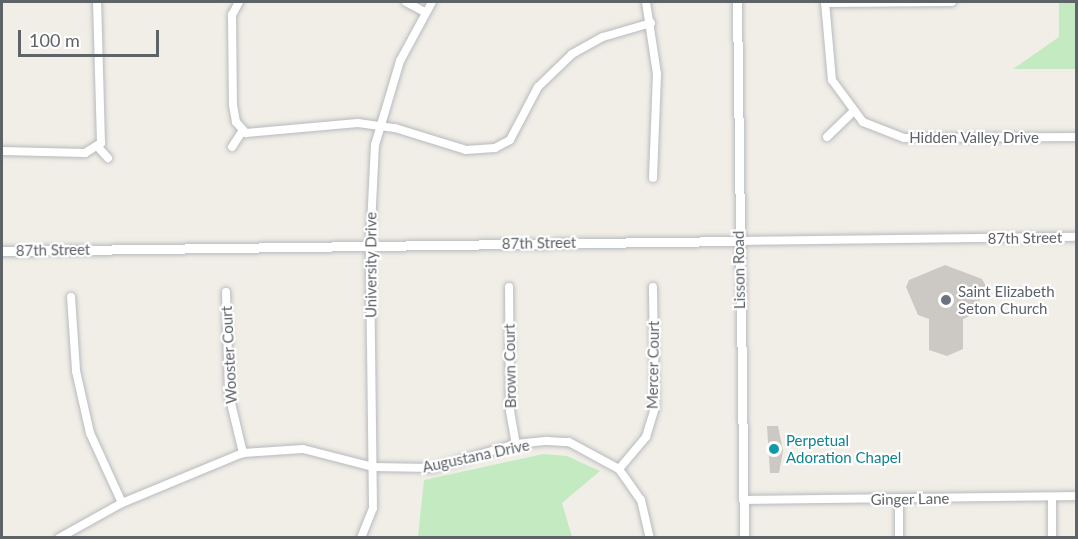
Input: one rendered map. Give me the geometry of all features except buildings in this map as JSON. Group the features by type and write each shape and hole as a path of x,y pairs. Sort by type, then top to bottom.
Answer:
{"street":[{"path":"2,152 85,153 98,147 102,136 97,2"},
{"path":"239,2 232,15 232,105 243,130 257,135 321,123 380,126 460,149 501,147 510,140 530,98 555,68 603,37 651,23"},
{"path":"406,2 425,12"},
{"name":"University Drive","path":"361,537 373,508 370,246 372,174 380,126 400,61 432,2"},
{"path":"646,2 651,23 658,105 652,178"},
{"name":"Lisson Road","path":"737,2 744,537"},
{"path":"825,2 952,2"},
{"name":"Hidden Valley Drive","path":"825,2 829,72 852,113 884,133 904,138 1077,137"},
{"path":"827,137 852,113"},
{"path":"232,147 243,130"},
{"path":"98,147 108,158"},
{"name":"87th Street","path":"2,251 1077,237"},
{"name":"Brown Court","path":"508,287 510,411 516,444"},
{"name":"Mercer Court","path":"619,469 646,437 655,407 653,287"},
{"name":"Wooster Court","path":"226,292 228,384 243,453"},
{"path":"71,297 76,371 90,433 122,502"},
{"name":"Augustana Drive","path":"59,537 122,502 243,453 303,449 373,467 433,468 516,444 569,442 619,469"},
{"path":"619,469 641,500 650,537"},
{"name":"Ginger Lane","path":"744,500 1077,496"},
{"path":"1052,497 1052,537"},
{"path":"899,499 899,537"}],"green space":[{"path":"1059,2 1076,2 1076,69 1013,69 1059,37"},
{"path":"543,454 567,456 600,471 562,503 572,537 418,537 424,480"}],"place":[{"name":"Saint Elizabeth Seton Church","path":"946,300"},
{"name":"Perpetual Adoration Chapel","path":"774,449"}]}
